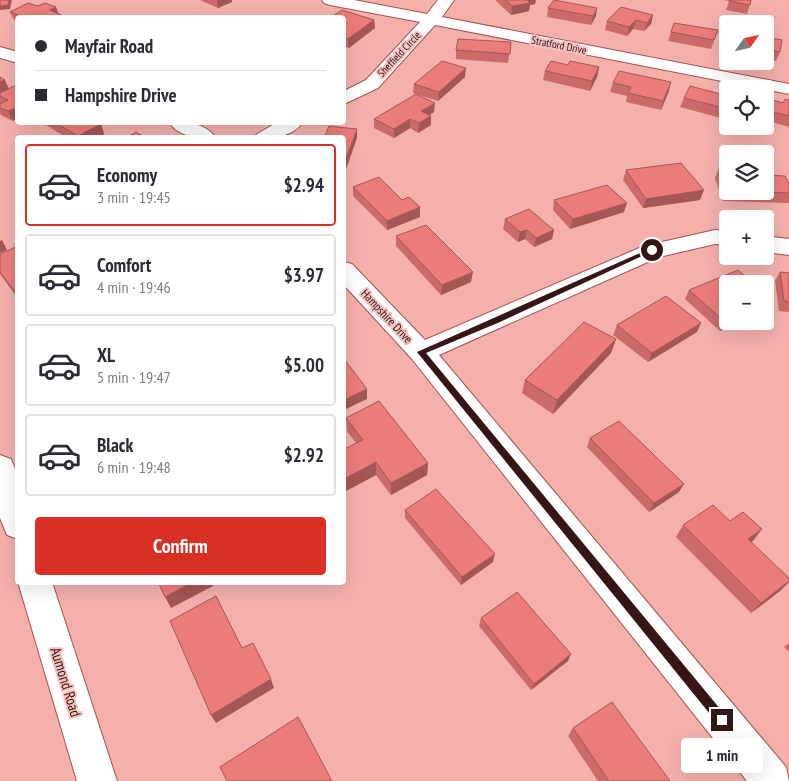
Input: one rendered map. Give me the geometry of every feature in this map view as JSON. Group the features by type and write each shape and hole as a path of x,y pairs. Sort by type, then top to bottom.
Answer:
{"street":[{"name":"Stratford Drive","path":"330,0 789,89"},
{"name":"Sheffield Circle","path":"346,97 372,84 431,20 446,0"},
{"path":"0,52 15,57"},
{"path":"183,125 201,135"},
{"path":"270,135 288,125"},
{"path":"421,352 498,320 652,250 719,237"},
{"path":"774,245 789,247"},
{"name":"Hampshire Drive","path":"346,272 421,352 772,781"},
{"path":"0,468 15,516"},
{"name":"Aumond Road","path":"36,585 97,781"}],"building":[{"path":"0,0 9,0 8,5 0,6"},
{"path":"505,0 527,0 530,3 512,6"},
{"path":"554,0 597,8 593,16 548,8"},
{"path":"729,0 751,0 750,5"},
{"path":"28,3 38,6 45,3 56,7 50,10 61,15 18,15 10,12"},
{"path":"621,7 653,15 647,23 636,20 629,27 607,21"},
{"path":"342,10 374,20 348,39 346,38 346,15 334,15"},
{"path":"674,23 718,30 714,40 671,32"},
{"path":"458,39 511,42 510,54 456,50"},
{"path":"774,39 782,40 780,52 774,51"},
{"path":"442,61 466,68 439,92 414,84"},
{"path":"551,61 568,65 570,61 599,67 592,81 545,71"},
{"path":"619,71 671,82 663,101 628,93 631,87 613,83"},
{"path":"15,86 15,108 8,111 0,108 0,104 8,100 0,96 0,93"},
{"path":"690,86 719,94 719,107 684,98"},
{"path":"416,94 435,103 421,111 431,116 419,123 410,119 394,129 374,119"},
{"path":"785,99 789,100 789,116 774,112 774,100 783,103"},
{"path":"59,125 99,125 80,135 76,135"},
{"path":"329,126 357,129 346,159 346,135 325,135"},
{"path":"681,163 704,190 646,199 626,170"},
{"path":"774,175 785,176 789,184 789,193 774,192"},
{"path":"379,177 402,200 409,197 420,207 387,221 353,187"},
{"path":"607,185 627,203 573,219 554,200"},
{"path":"529,209 554,230 536,238 527,230 520,232 505,219"},
{"path":"426,225 473,272 442,285 396,236"},
{"path":"15,247 15,292 0,272 0,254"},
{"path":"738,270 744,275 726,275"},
{"path":"780,272 789,273 789,302 784,301"},
{"path":"719,278 719,317 689,290"},
{"path":"666,296 701,323 652,353 617,325"},
{"path":"584,322 616,339 557,400 525,380"},
{"path":"346,362 367,389 346,399"},
{"path":"379,401 428,463 391,483 376,462 346,478 346,448 363,440 346,418"},
{"path":"619,421 684,484 654,503 590,438"},
{"path":"436,489 495,554 462,577 405,510"},
{"path":"713,505 730,521 743,512 762,529 748,539 789,578 789,581 761,603 683,525"},
{"path":"159,585 187,585 165,597"},
{"path":"517,592 571,654 534,684 481,618"},
{"path":"216,596 242,648 253,643 271,679 211,715 170,621"},
{"path":"612,702 670,781 609,781 573,728"},
{"path":"298,717 332,781 227,781 220,767"}],"route":[{"path":"652,250 498,320 421,352 722,720"}]}
